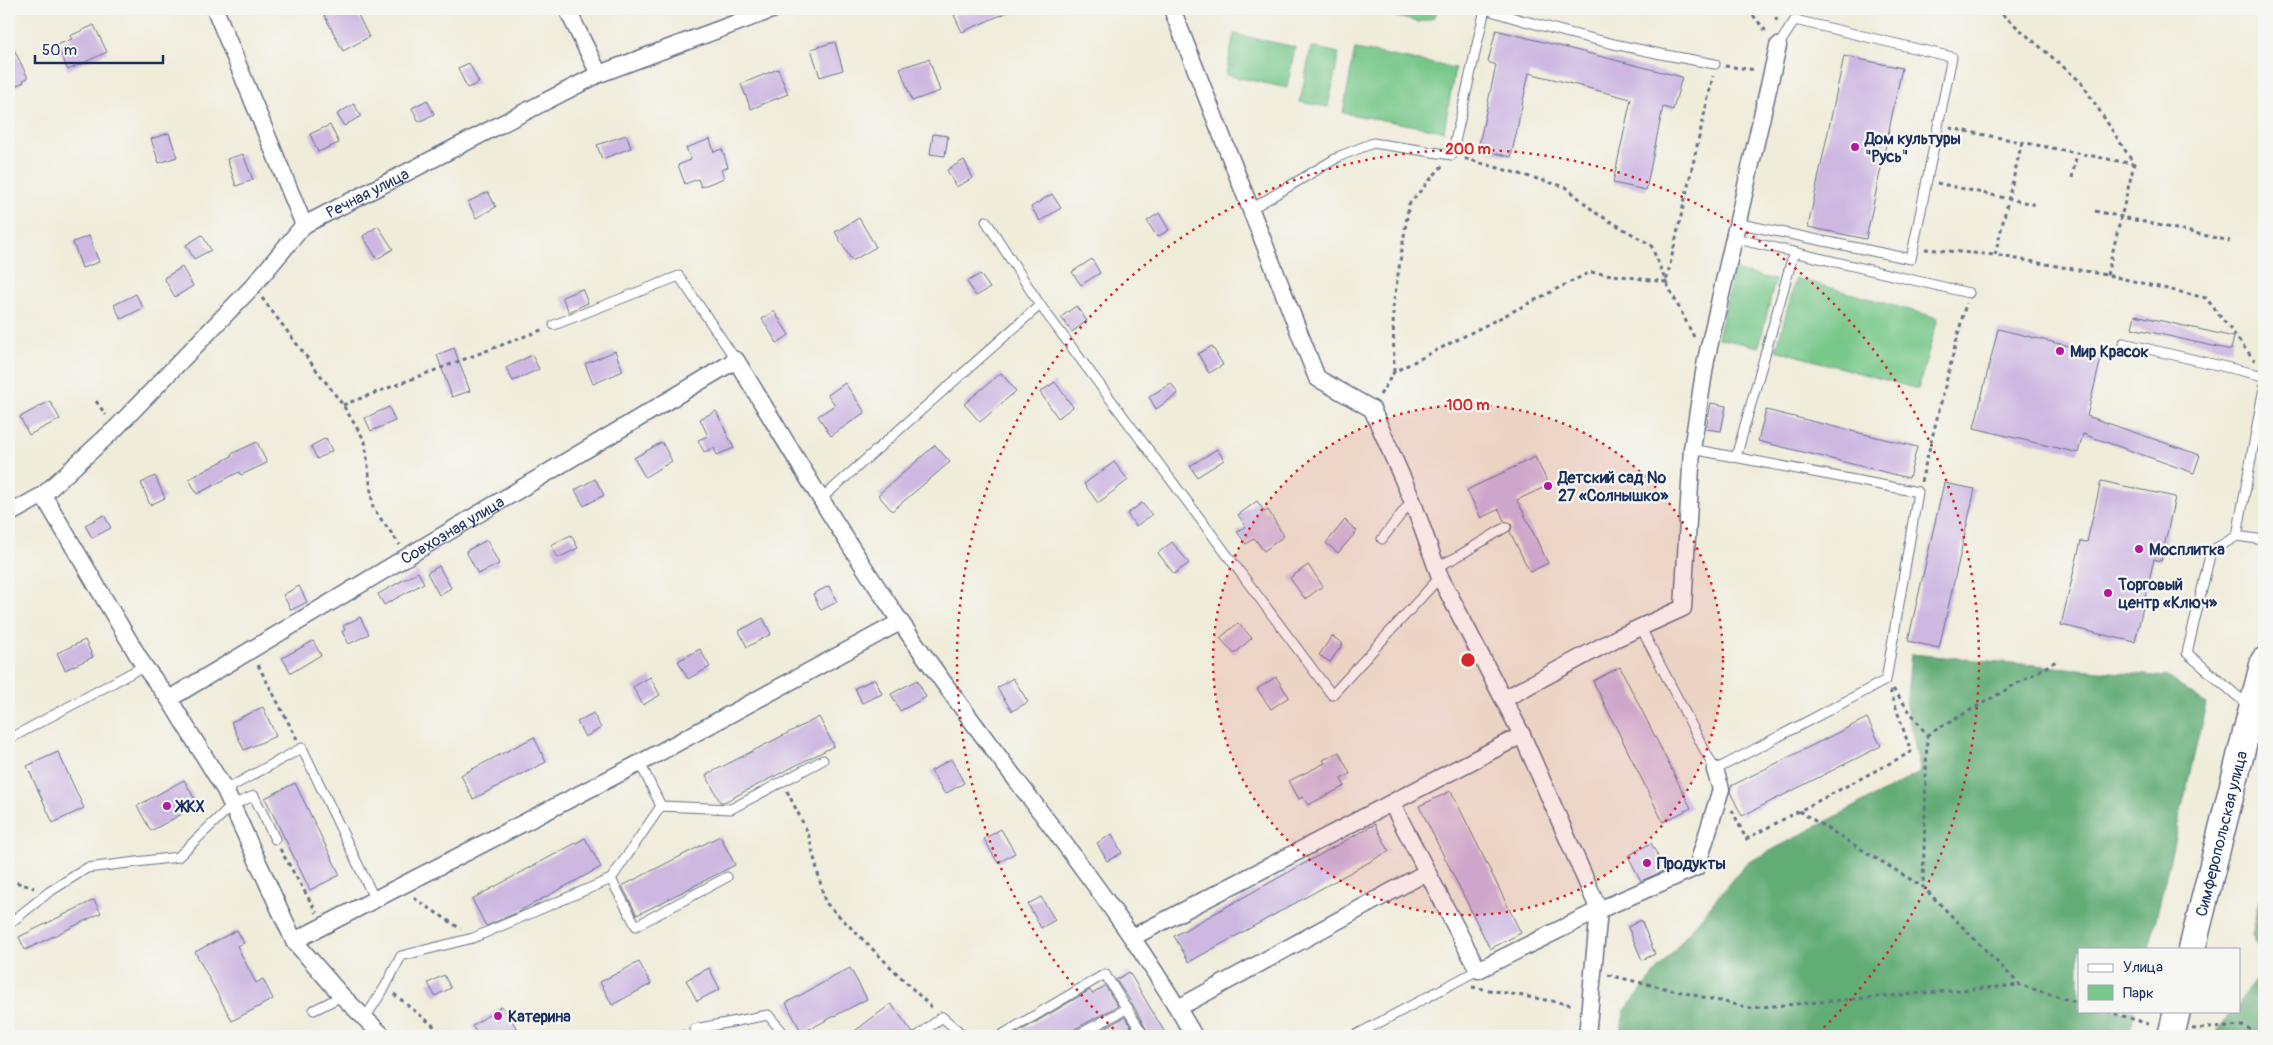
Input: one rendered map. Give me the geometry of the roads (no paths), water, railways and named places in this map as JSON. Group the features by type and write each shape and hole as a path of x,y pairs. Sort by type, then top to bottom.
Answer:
{"main road":[{"name":"Симферопольская улица","path":"2192,948 2264,661"},
{"path":"2171,1036 2177,1012"}],"street":[{"path":"215,9 304,225"},
{"path":"567,9 599,74"},
{"name":"Речная улица","path":"9,514 43,495 116,428 253,286 304,225 599,74 774,9"},
{"path":"1172,9 1317,378 1372,409 1412,500 1439,571 1522,735 1599,910 1587,1036"},
{"path":"1504,699 1618,638 1683,608 1692,449 1706,360 1778,46"},
{"path":"736,360 821,499 900,622 1133,937 1194,1036"},
{"name":"Совхозная улица","path":"169,699 736,360"},
{"path":"43,495 144,666 169,699 225,790 294,941 342,996 383,1036"},
{"path":"294,941 640,763 900,622"},
{"path":"1133,937 1522,735"},
{"path":"1392,804 1478,970 1599,910 1697,867 1721,789 1715,770"},
{"path":"1178,1008 1427,872"}],"lane":[{"path":"1251,209 1340,156 1373,143 1452,155 1485,9 1540,26 1643,52 1715,64"},
{"path":"1735,230 1911,259 1952,57 1795,20 1778,46"},
{"path":"986,221 1040,305 1332,695 1439,571 1456,558 1506,527"},
{"path":"1735,230 1794,252 1969,293"},
{"path":"1736,457 1794,252"},
{"path":"554,325 680,276 736,360"},
{"path":"821,499 1040,305"},
{"path":"2124,343 2264,376"},
{"path":"2237,536 2264,387"},
{"path":"1641,628 1715,770 1886,680 1918,492 1692,449"},
{"path":"1382,539 1412,500"},
{"path":"2252,708 2187,653 2211,551 2237,536 2264,540"},
{"path":"9,739 144,666"},
{"path":"225,790 302,748 375,900"},
{"path":"660,806 731,809 823,760"},
{"path":"640,763 660,806"},
{"path":"9,924 49,892 87,868 178,857 232,805 254,796 275,839"},
{"path":"365,1018 385,987 401,956 473,938 611,879 660,806"},
{"path":"611,879 636,926 726,877"},
{"path":"1354,1036 1478,970"},
{"path":"1000,1036 1105,974 1144,1036"},
{"path":"314,1010 342,996"},
{"path":"1076,1036 1128,1008"},
{"path":"695,1029 768,1015 786,1036"},
{"path":"918,1036 942,1017 964,1036"}],"place":[{"name":"Дом культуры \"Русь\"","path":"1855,147"},
{"name":"Мир Красок","path":"2060,351"},
{"name":"Детский сад № 27 «Солнышко»","path":"1548,486"},
{"name":"Мосплитка","path":"2139,549"},
{"name":"Торговый центр «Ключ»","path":"2108,593"},
{"name":"ЖКХ","path":"167,806"},
{"name":"Продукты","path":"1647,863"},
{"name":"Катерина","path":"498,1016"}]}
